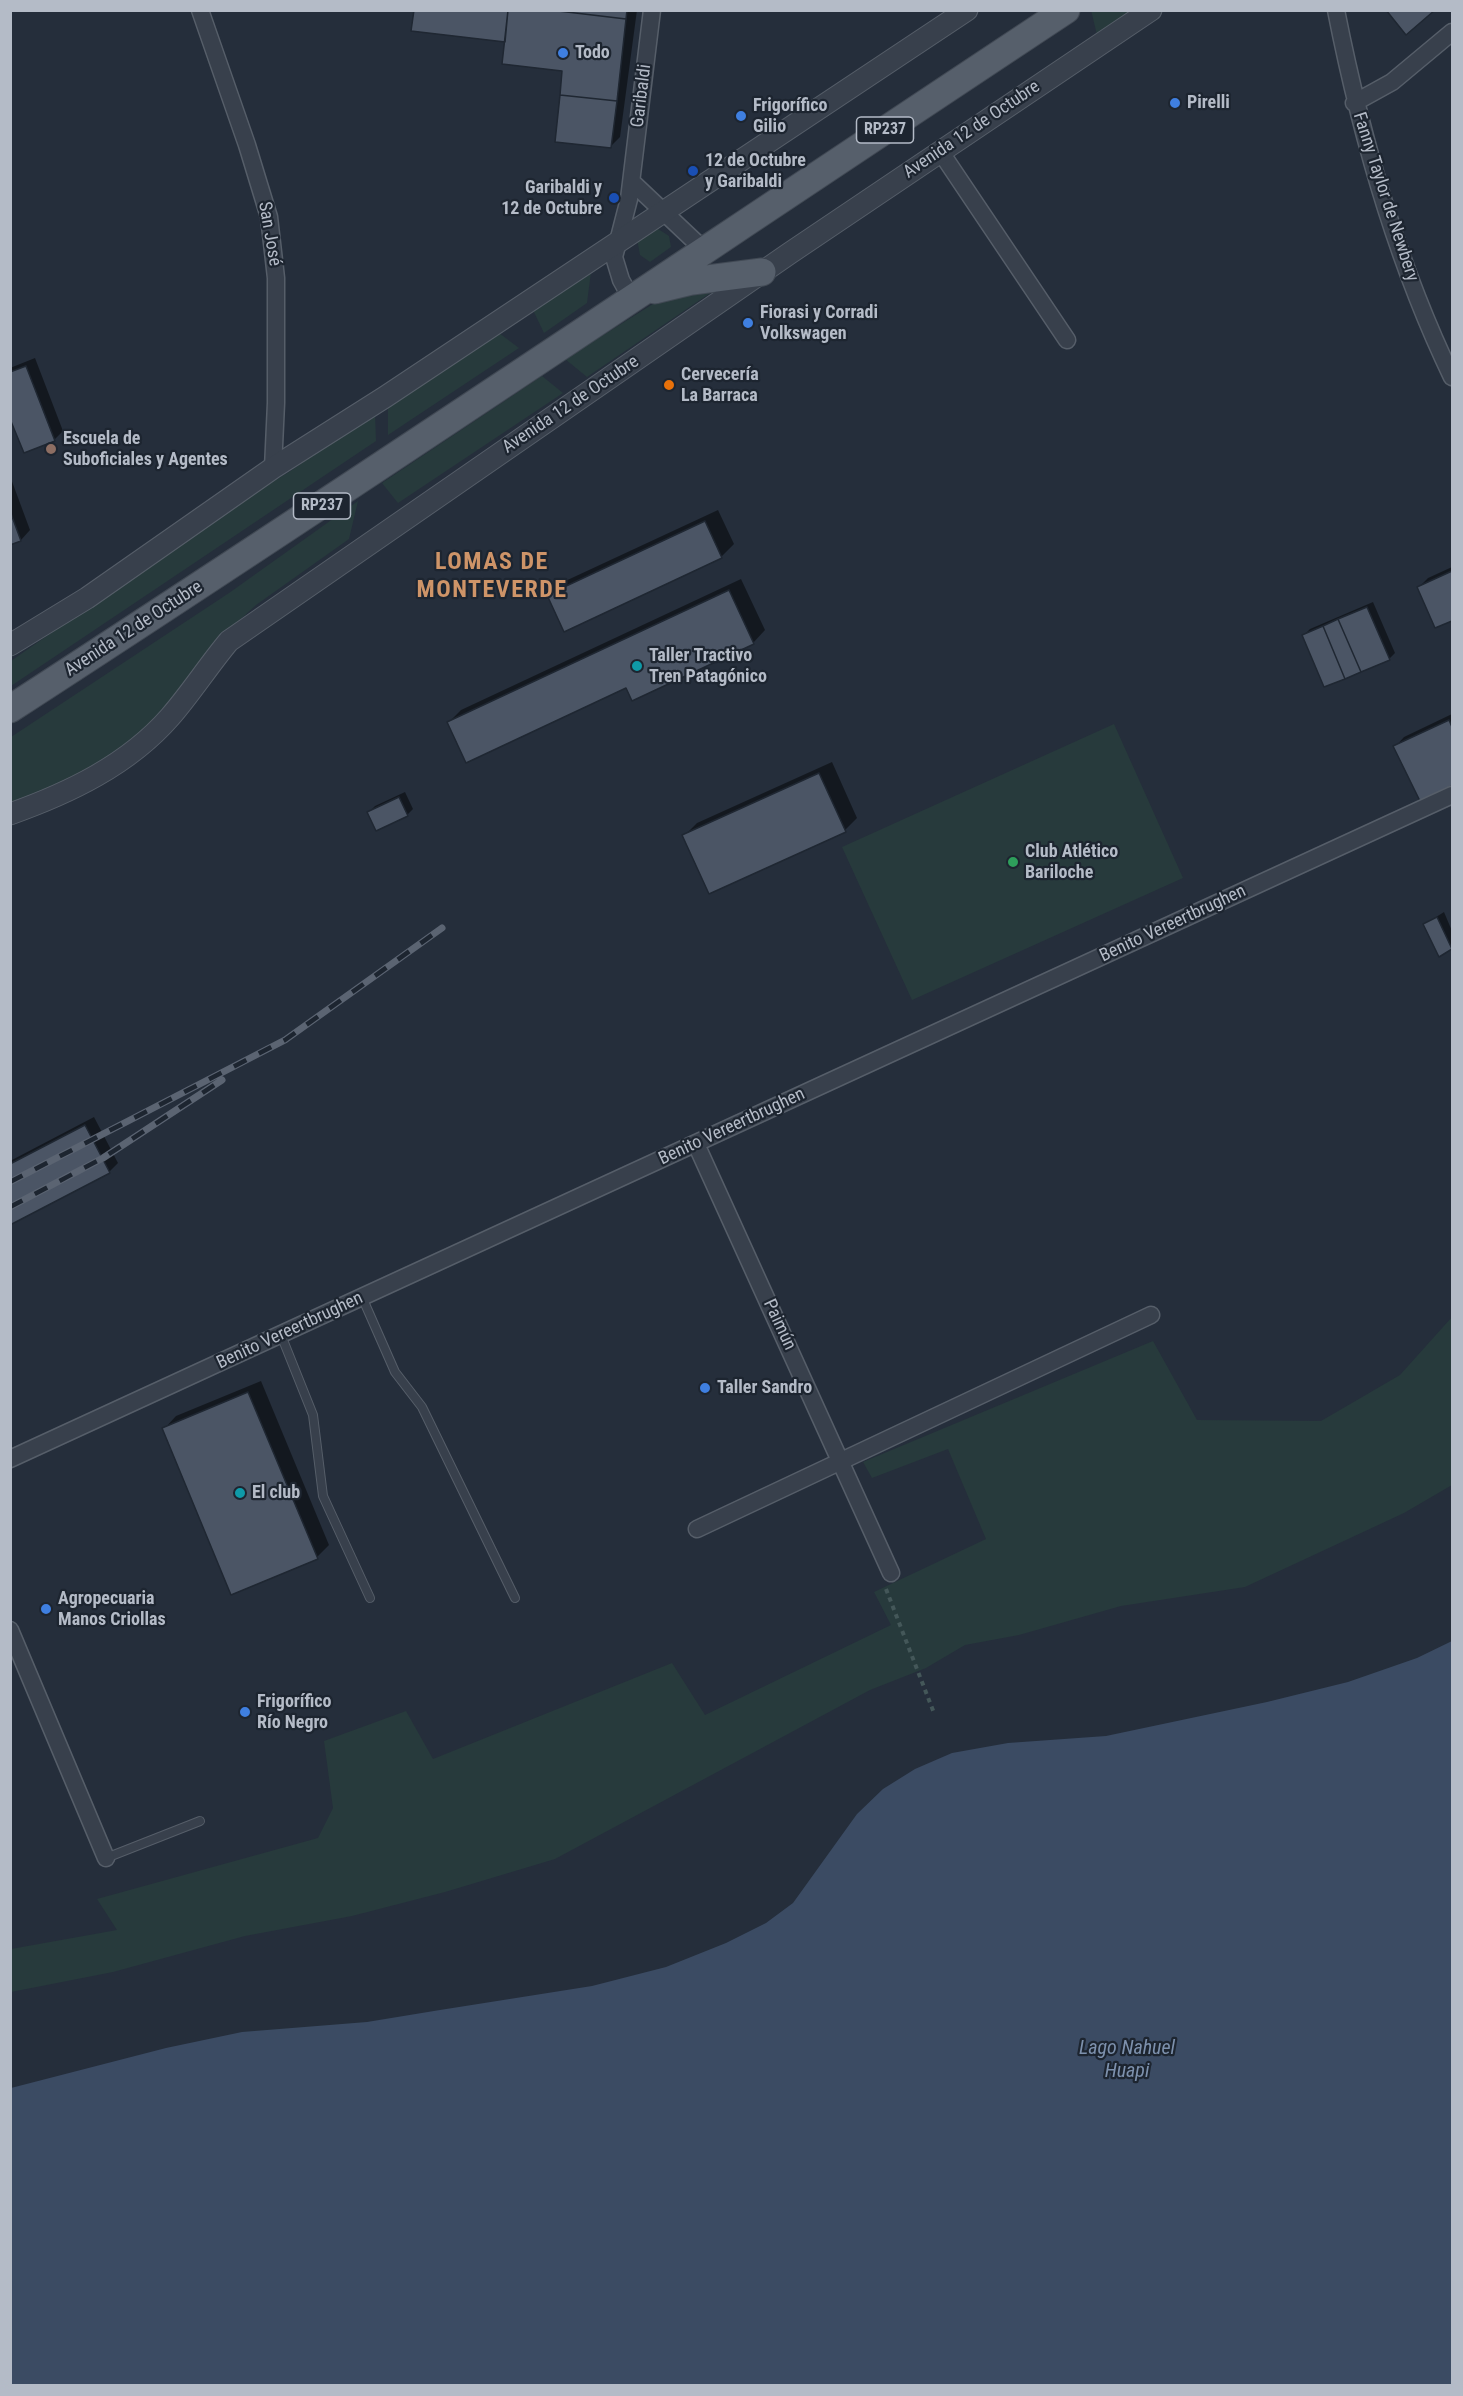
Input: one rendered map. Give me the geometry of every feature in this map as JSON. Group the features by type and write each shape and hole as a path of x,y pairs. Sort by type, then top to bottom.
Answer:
{"main road":[{"name":"Avenida 12 de Octubre","path":"10,709 547,358 635,296 1066,10"},
{"path":"635,296 692,281 762,272"}],"street":[{"name":"San José","path":"200,10 247,145 269,217 276,278 276,403 273,468"},
{"name":"Garibaldi","path":"635,296 614,257 632,182 652,10"},
{"path":"10,645 87,598 273,468 662,214 967,10"},
{"name":"Avenida 12 de Octubre","path":"10,814 74,788 138,748 170,717 229,641 762,272 1151,10"},
{"name":"Fanny Taylor de Newbery","path":"1336,10 1354,103 1392,229 1452,378"},
{"path":"1354,103 1392,82 1452,32"},
{"path":"940,151 1067,340"},
{"path":"632,182 662,214 704,250"},
{"name":"Benito Vereertbrughen","path":"10,1459 1452,795"},
{"name":"Paimún","path":"696,1144 842,1460 891,1573"},
{"path":"697,1529 1151,1315"},
{"path":"10,1630 106,1858"}],"lane":[{"path":"362,1298 395,1372 422,1407 514,1598"},
{"path":"280,1335 313,1415 323,1496 370,1598"},
{"path":"106,1858 200,1821"}],"path":[{"path":"884,1556 875,1560 934,1713"}],"shaded area":[{"path":"1091,10 1132,11 1097,35"},
{"path":"655,227 669,236 671,247 650,262 640,255 637,239"},
{"path":"591,272 587,303 544,333 533,310"},
{"path":"722,285 587,377 565,359 661,299"},
{"path":"499,333 519,348 388,435 388,405"},
{"path":"542,376 563,393 398,503 382,483"},
{"path":"375,413 376,441 11,686 11,661 237,503 289,472"},
{"path":"358,501 349,539 256,605 229,630 144,732 115,757 11,806 11,737 229,593"},
{"name":"Club Atlético Bariloche","path":"1114,724 1183,878 912,1000 842,847"},
{"path":"1452,1317 1452,1485 1404,1513 1245,1587 1121,1606 1019,1635 965,1645 926,1668 870,1690 555,1859 445,1892 352,1916 245,1936 113,1972 11,1992 11,1949 117,1930 97,1899 318,1838 333,1808 324,1741 406,1711 433,1759 672,1663 705,1715 891,1625 874,1592 986,1539 948,1449 872,1478 863,1462 1153,1341 1197,1420 1321,1421 1400,1375"}],"water":[{"name":"Lago Nahuel Huapi","path":"1452,1641 1452,2385 11,2385 11,2088 166,2048 242,2032 367,2022 592,1986 666,1967 726,1943 766,1923 793,1903 857,1814 883,1789 915,1769 952,1753 1008,1743 1106,1736 1267,1702 1348,1682 1417,1658"}],"building":[{"path":"414,10 508,10 505,42 411,31"},
{"name":"Todo","path":"508,10 550,10 626,19 617,101 560,95 562,71 502,64"},
{"path":"550,10 627,10 626,19"},
{"path":"1386,10 1435,10 1406,35"},
{"path":"560,95 617,101 611,148 555,142"},
{"path":"26,366 55,441 24,453 10,419 10,372"},
{"path":"10,511 21,541 10,545"},
{"path":"705,521 722,558 564,632 547,595"},
{"path":"1452,571 1452,621 1435,628 1417,587"},
{"name":"Taller Tractivo Tren Patagónico","path":"729,590 754,644 632,701 626,688 466,763 447,722"},
{"path":"1367,607 1390,660 1361,672 1338,619"},
{"path":"1338,619 1361,672 1345,679 1323,626"},
{"path":"1323,626 1345,679 1324,687 1302,635"},
{"path":"1449,720 1452,727 1452,786 1420,801 1393,746"},
{"path":"819,773 846,832 709,894 682,835"},
{"path":"399,797 408,816 376,831 367,812"},
{"path":"1437,917 1452,949 1439,957 1423,924"},
{"path":"85,1125 110,1173 10,1225 10,1164"},
{"name":"El club","path":"248,1392 318,1559 231,1595 162,1428"}],"railway":[{"path":"10,1182 285,1040 442,928"},
{"path":"10,1207 103,1158 222,1080"}],"place":[{"name":"Todo","path":"563,53"},
{"name":"Pirelli","path":"1175,103"},
{"name":"Frigorífico Gilio","path":"741,116"},
{"name":"12 de Octubre y Garibaldi","path":"693,171"},
{"name":"Garibaldi y 12 de Octubre","path":"614,198"},
{"name":"Fiorasi y Corradi Volkswagen","path":"748,323"},
{"name":"Cervecería La Barraca","path":"669,385"},
{"name":"Escuela de Suboficiales y Agentes","path":"51,449"},
{"name":"Taller Tractivo Tren Patagónico","path":"637,666"},
{"name":"Club Atlético Bariloche","path":"1013,862"},
{"name":"Taller Sandro","path":"705,1388"},
{"name":"El club","path":"240,1493"},
{"name":"Agropecuaria Manos Criollas","path":"46,1609"},
{"name":"Frigorífico Río Negro","path":"245,1712"}],"district":[{"name":"LOMAS DE MONTEVERDE","path":"492,577"}]}
